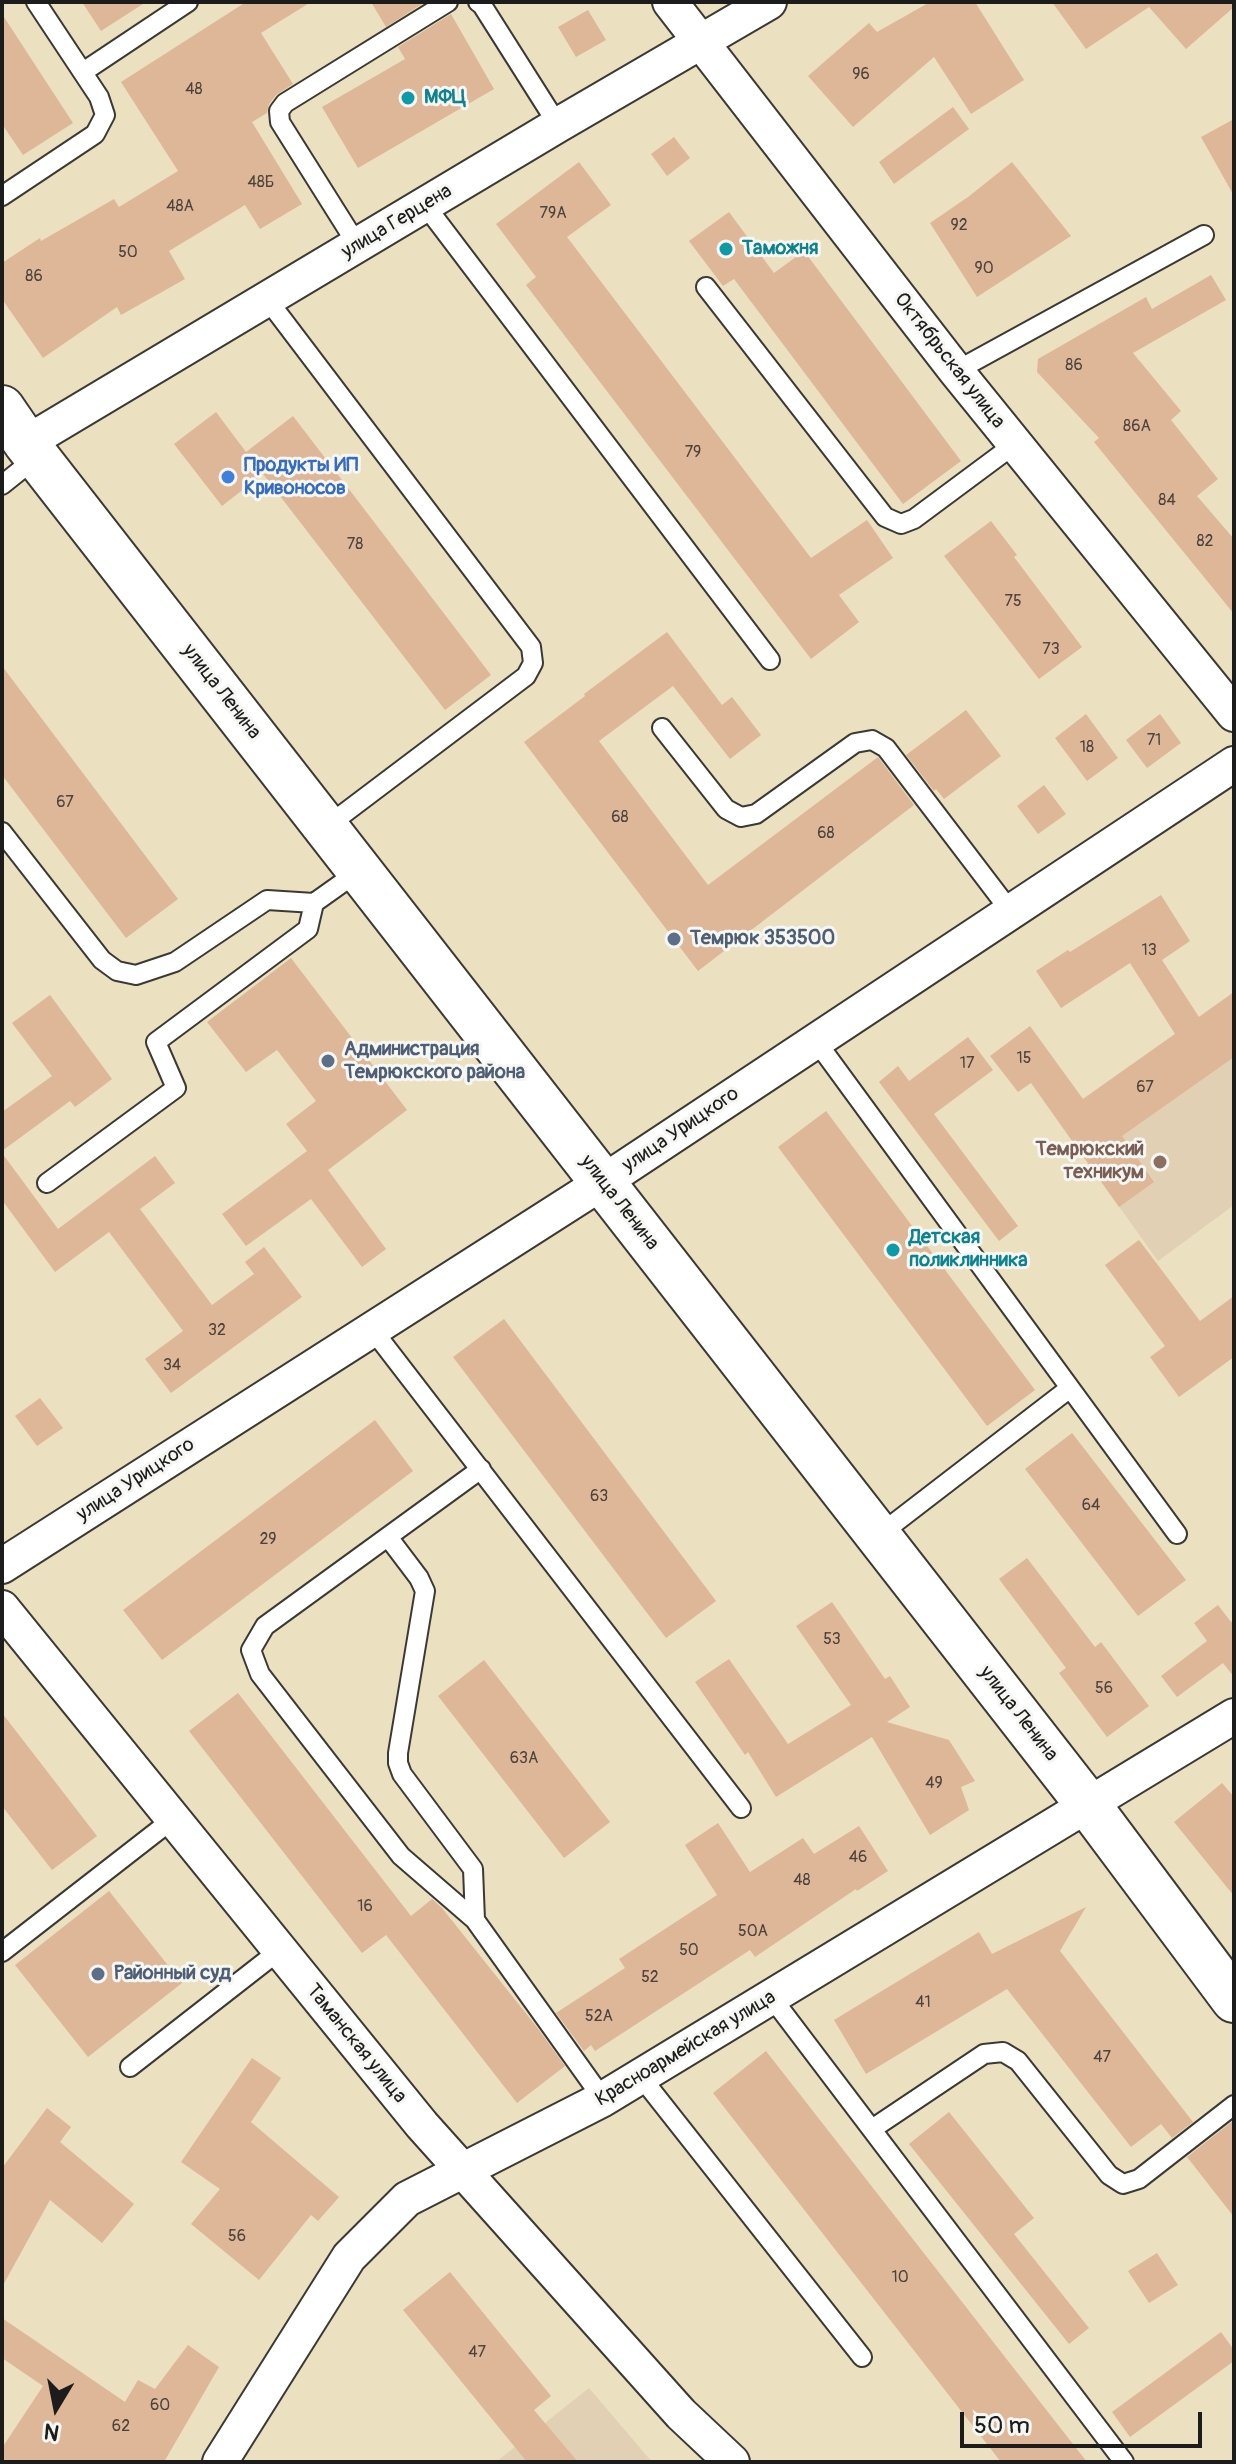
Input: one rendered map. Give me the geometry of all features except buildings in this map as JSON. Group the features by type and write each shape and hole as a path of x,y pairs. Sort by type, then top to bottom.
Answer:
{"street":[{"name":"Октябрьская улица","path":"670,2 956,371 1234,714"},
{"name":"улица Герцена","path":"32,450 267,299 769,2"},
{"name":"улица Ленина","path":"2,408 1089,1806 1234,2000"},
{"name":"улица Урицкого","path":"2,1566 603,1182 1234,764"},
{"name":"Таманская улица","path":"2,1608 422,2125 681,2414 732,2462"},
{"name":"Красноармейская улица","path":"220,2462 349,2257 407,2199 641,2077 1234,1716"}],"lane":[{"path":"2,196 95,134 105,115 99,97 36,2"},
{"path":"83,72 188,2"},
{"path":"358,246 280,122 279,111 285,103 448,2"},
{"path":"478,2 558,125"},
{"path":"425,205 770,660"},
{"path":"956,371 1204,235"},
{"path":"706,287 885,517 901,524 914,519 1015,444"},
{"path":"267,299 531,647 533,663 526,676 326,827"},
{"path":"2,485 32,450"},
{"path":"662,728 726,809 741,817 756,814 855,743 872,740 886,748 1011,912"},
{"path":"2,832 102,960 117,971 136,975 175,962 267,900 314,903 360,870"},
{"path":"47,1183 176,1088 156,1042 308,929 314,903"},
{"path":"816,1041 1177,1534"},
{"path":"372,1329 741,1808"},
{"path":"879,1535 1070,1388"},
{"path":"481,1469 265,1626 251,1650 260,1674 401,1856 475,1920 603,2099"},
{"path":"388,1537 425,1591 398,1763 402,1774 473,1869 475,1920"},
{"path":"2,1952 173,1819"},
{"path":"130,2067 280,1950"},
{"path":"772,1998 1124,2462"},
{"path":"872,2129 984,2054 1003,2052 1018,2061 1109,2175 1123,2184 1139,2179 1234,2105"},
{"path":"641,2077 862,2357"}],"shaded area":[{"name":"Темрюкский техникум","path":"1234,992 1234,1205 1158,1261 1056,1118"},
{"path":"589,2388 652,2462 496,2462"}],"place":[{"name":"МФЦ","path":"408,98"},
{"name":"Таможня","path":"726,249"},
{"name":"Продукты ИП Кривоносов","path":"228,477"},
{"name":"Темрюк 353500","path":"674,939"},
{"name":"Администрация Темрюкского района","path":"328,1061"},
{"name":"Темрюкский техникум","path":"1160,1162"},
{"name":"Детская поликлинника","path":"893,1250"},
{"name":"Районный суд","path":"98,1974"}]}
